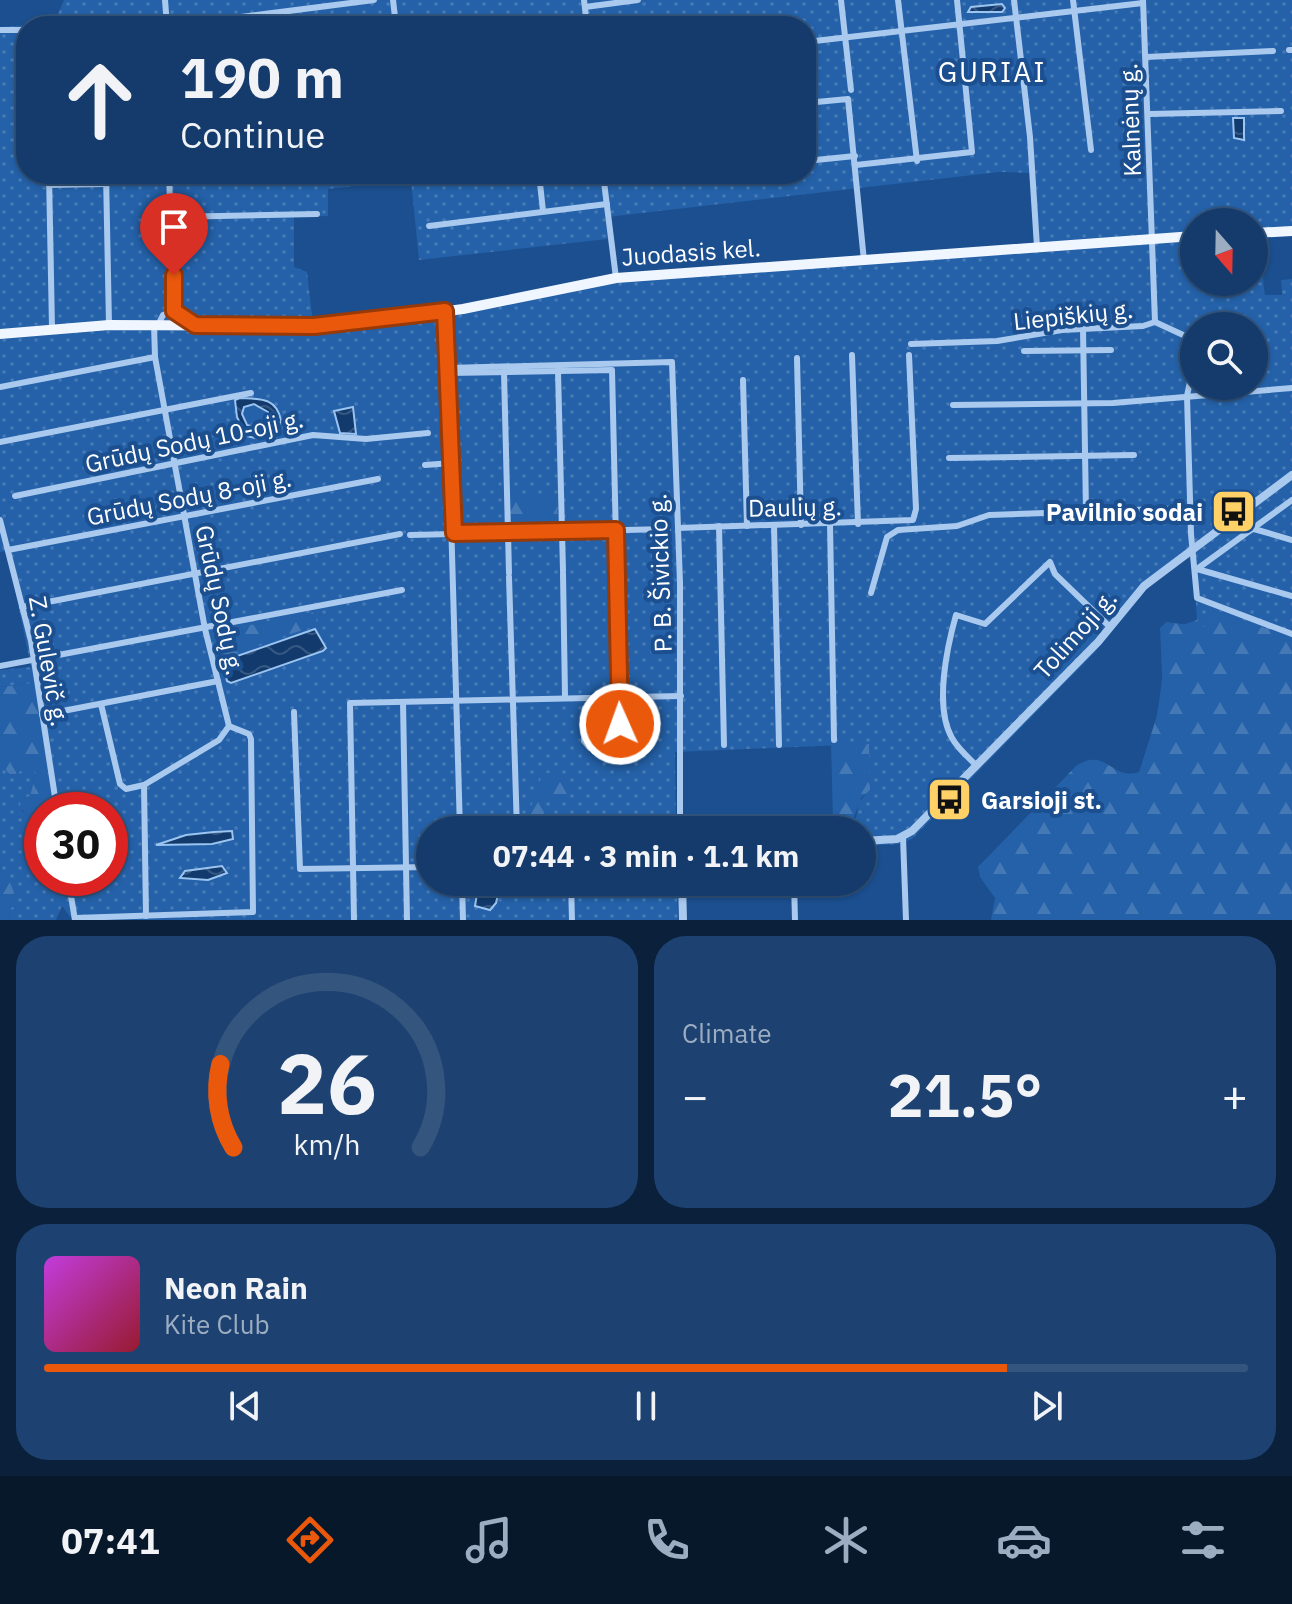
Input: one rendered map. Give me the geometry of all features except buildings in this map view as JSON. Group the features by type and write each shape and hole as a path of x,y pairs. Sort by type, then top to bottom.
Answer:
{"main road":[{"path":"1268,232 1292,231"},
{"name":"Juodasis kel.","path":"156,325 335,326 445,311 616,278 1180,237"},
{"path":"0,334 52,328 156,325"}],"street":[{"path":"248,16 374,0"},
{"path":"584,4 638,0"},
{"path":"841,0 851,90"},
{"path":"898,0 917,161"},
{"path":"856,165 917,161 972,152 957,0"},
{"path":"1014,0 1030,137 1037,248"},
{"path":"1073,0 1091,150"},
{"path":"816,41 1143,1"},
{"name":"Kalnėnų g.","path":"1143,1 1149,114 1149,238"},
{"path":"1146,57 1273,51"},
{"path":"816,102 848,99 864,261"},
{"path":"1149,114 1281,111"},
{"path":"816,160 855,156"},
{"path":"52,328 49,185 106,184 109,325"},
{"path":"169,184 174,311"},
{"path":"540,184 543,211"},
{"path":"604,184 616,278"},
{"path":"429,226 607,204"},
{"path":"171,217 317,214"},
{"name":"Liepiškių g.","path":"911,344 997,341 1083,329 1143,326 1155,322 1149,238"},
{"path":"156,325 163,315 174,311"},
{"path":"174,311 195,325"},
{"path":"445,311 452,463 460,816"},
{"path":"1155,322 1180,334"},
{"name":"Grūdų Sodų g.","path":"146,916 253,912 251,739 249,734 229,726 205,629 155,357 156,325"},
{"path":"1083,329 1086,511"},
{"path":"1024,351 1111,350"},
{"path":"852,355 858,524"},
{"name":"Daulių g.","path":"678,528 913,520 916,509 909,355"},
{"path":"0,387 155,357"},
{"path":"797,358 801,525"},
{"name":"P. B. Šivickio g.","path":"448,371 672,362 681,696 680,816"},
{"path":"448,371 612,370 621,752"},
{"path":"558,371 565,696"},
{"path":"504,372 516,816"},
{"path":"743,380 747,526"},
{"path":"1268,390 1292,388"},
{"path":"0,442 251,393"},
{"path":"953,405 1085,404 1180,397"},
{"path":"1187,400 1190,508 1198,600 1292,634"},
{"name":"Grūdų Sodų 10-oji g.","path":"15,496 320,434 366,439 428,433"},
{"path":"949,458 1134,455"},
{"path":"425,465 452,463"},
{"name":"Tolimoji g.","path":"903,837 926,819 977,766 1110,627 1144,586 1292,475"},
{"name":"Grūdų Sodų 8-oji g.","path":"8,550 378,479"},
{"path":"1197,569 1292,500"},
{"path":"871,593 892,532 951,527 989,515 1190,508"},
{"name":"Z. Gulevič g.","path":"0,520 34,661 54,792"},
{"path":"830,524 834,740"},
{"path":"774,525 779,745"},
{"path":"719,526 724,745"},
{"path":"410,535 668,529"},
{"path":"1254,529 1292,540"},
{"path":"22,607 400,534"},
{"path":"977,766 950,736 948,726 943,669 956,615 985,624 1050,562 1055,574 1110,627"},
{"path":"1197,569 1292,596"},
{"path":"0,666 402,590"},
{"path":"42,715 218,681"},
{"path":"354,920 350,703 511,697 681,696"},
{"path":"403,702 407,920"},
{"path":"101,704 120,784 126,789 144,785 219,740 229,726"},
{"path":"294,712 300,869 416,868"},
{"path":"71,896 75,919 146,916 144,785"},
{"path":"876,840 903,837 906,920"},
{"path":"462,896 463,920"},
{"path":"571,896 572,920"},
{"path":"682,896 683,920"},
{"path":"794,896 795,920"}],"green space":[{"path":"64,0 1292,0 1292,227 1268,229 1268,208 1180,208 1180,234 1034,244 1030,173 999,172 607,217 608,239 419,260 411,184 816,184 816,16 57,16"},
{"path":"16,26 16,184 374,184 328,189 328,216 294,217 294,267 307,272 313,323 113,321 0,330 0,27"},
{"path":"1180,240 1180,296 1282,295 1281,280 1292,279 1292,920 1133,788 1148,751 1158,712 1164,631 1197,620 1193,561 1188,556 1148,588 1094,653 912,839 899,844 876,845 876,816 856,816 859,802 866,794 869,744 675,752 676,816 416,816 416,896 677,896 678,920 73,920 62,906 56,920 10,920 9,910 15,895 6,873 0,870 0,754 14,775 29,765 36,773 31,792 24,792 21,800 24,813 24,896 128,896 128,792 52,792 35,683 0,687 0,670 31,667 7,551 0,552 0,339 111,329 339,330 439,318 598,283","holes":["315,629 323,651 231,683 289,639"]},
{"path":"255,403 264,407 268,416 264,425 255,429 246,425 242,416 246,407"},
{"path":"556,496 559,529 512,530 509,497"},
{"path":"1216,610 1292,638 1292,920 991,920 995,898 980,877 978,867 1076,766 1095,760 1129,774 1139,772 1163,697 1160,628 1166,622 1206,627"},
{"path":"312,612 317,618 315,626 221,657 215,652 213,633"},
{"path":"35,683 52,792 31,792 36,773 28,766 14,775 8,773 0,758 0,687"},
{"path":"831,744 869,744 870,790 861,798 854,816 833,816"},
{"path":"542,775 568,775 567,795 545,803 544,816 528,816"},
{"path":"0,870 6,872 15,895 14,906 9,910 10,920 0,920"}],"water":[{"path":"1002,4 1005,8 1002,12 968,12 971,7"},
{"path":"1233,118 1244,118 1244,140 1234,138"},
{"path":"254,399 271,403 281,420 276,433 260,439 246,436 237,417 235,400","holes":["254,404 268,412 268,422 259,428 247,425 242,414 244,407"]},
{"path":"353,407 356,434 340,433 334,411"},
{"path":"315,629 326,648 323,651 231,683 227,681 223,661"},
{"path":"590,704 593,708 594,747 589,750 582,742 583,707"},
{"path":"232,831 233,839 212,844 156,845 186,835"},
{"path":"222,866 227,873 208,880 180,878 185,871"},
{"path":"477,896 498,896 490,910 475,906"}],"place":[{"name":"Pavilnio sodai","path":"1234,512"},
{"name":"Garsioji st.","path":"950,800"}],"district":[{"name":"GURIAI","path":"992,71"}],"route":[{"path":"174,275 174,311 195,325 335,326 445,311 454,533 616,530 620,724"}]}
